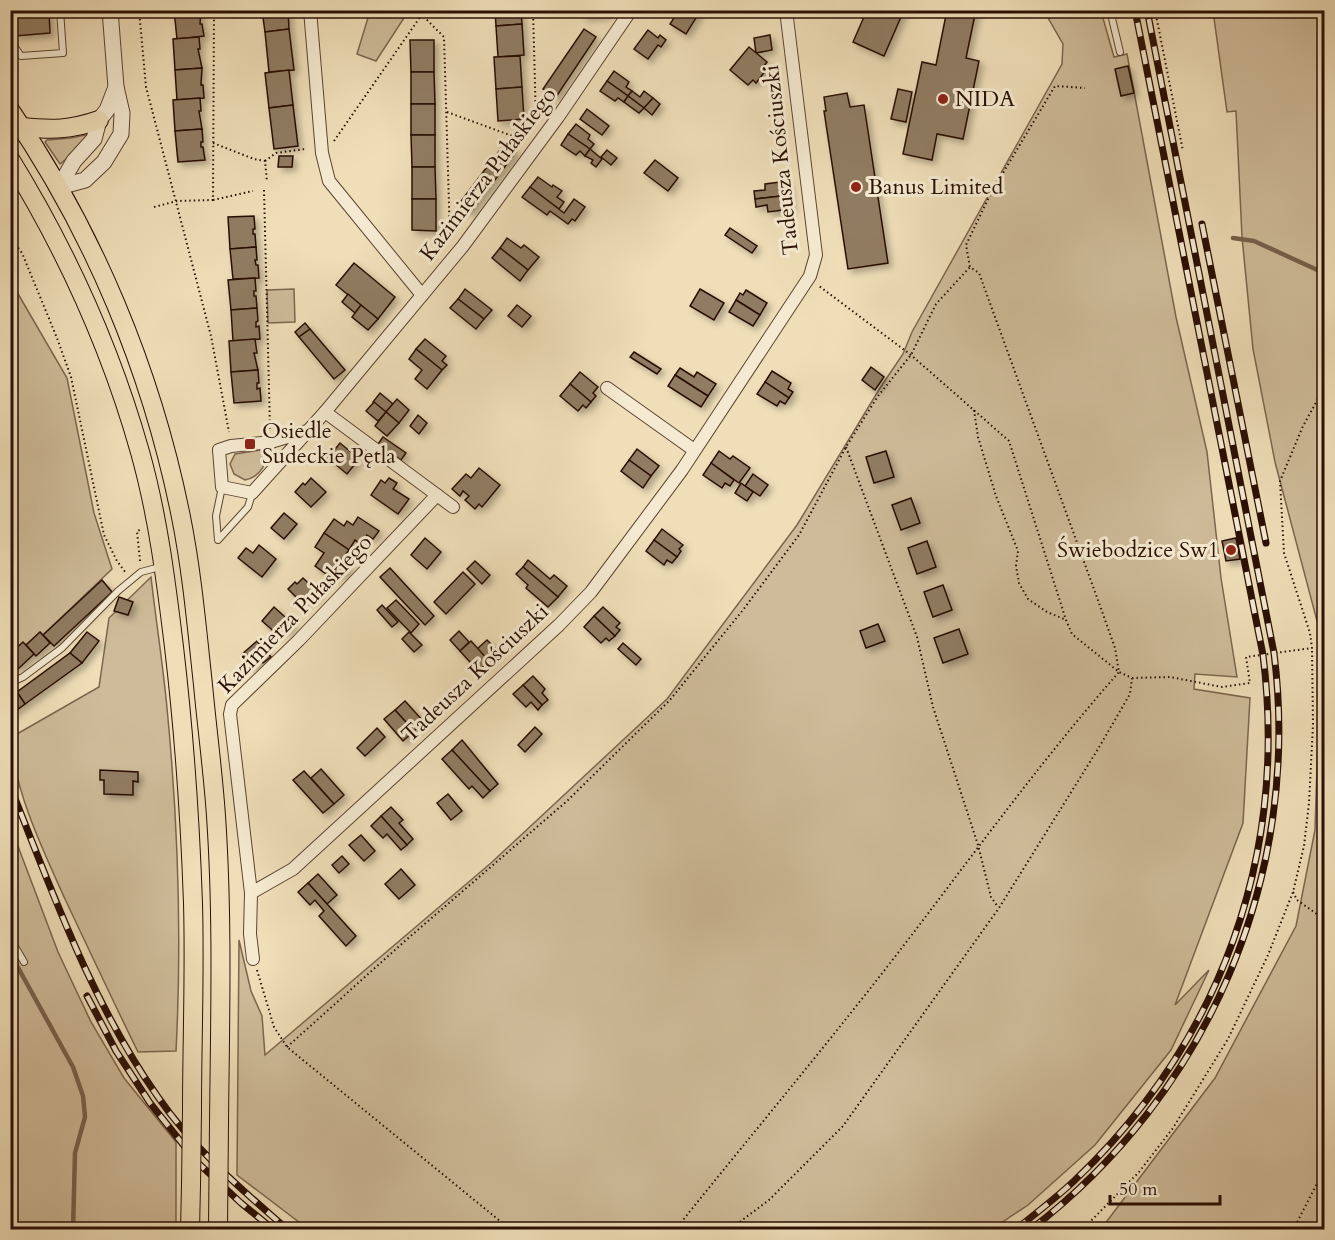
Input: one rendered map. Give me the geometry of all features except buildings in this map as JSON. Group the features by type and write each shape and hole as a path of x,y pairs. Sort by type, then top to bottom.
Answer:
{"main road":[{"path":"10,110 59,187 98,264 140,368 165,448 183,527 197,621 216,815 220,931 218,1229"},
{"path":"22,127 55,130 77,128 99,120"},
{"path":"10,159 37,202 83,296 124,403 148,484 164,566 182,719 190,834 193,916 190,1230"},
{"path":"37,202 59,187"}],"street":[{"path":"59,187 85,180 104,162 121,134 123,124 116,87 110,10"},
{"path":"310,10 322,153 329,181 422,295"},
{"name":"Kazimierza Pułaskiego","path":"252,493 325,412 451,260 537,145 631,10"},
{"name":"Tadeusza Kościuszki","path":"250,892 293,869 559,625 591,592 694,450 810,276 816,255 786,10"},
{"path":"59,187 74,160 94,139 99,120 107,110 116,87"},
{"path":"607,388 694,450"},
{"path":"325,412 453,507"},
{"name":"Kazimierza Pułaskiego","path":"222,488 219,450 231,446 271,442 307,430"},
{"path":"222,488 252,493"},
{"name":"Kazimierza Pułaskiego","path":"253,959 250,934 250,892 230,714 232,705 299,640 437,495"}],"lane":[{"path":"10,40 21,56 63,53 60,10"},
{"path":"1110,10 1120,52"},
{"path":"222,488 216,516 218,540 248,507 252,493"},
{"path":"10,683 23,677 62,648 141,572 164,566"},
{"path":"10,938 24,962"}],"path":[{"path":"139,10 147,87 211,336 230,436"},
{"path":"213,200 214,10"},
{"path":"412,10 422,15 444,37 451,260"},
{"path":"322,153 328,150 425,10"},
{"path":"446,112 537,145 533,10"},
{"path":"1155,10 1183,151"},
{"path":"1085,88 1055,86 992,194 966,245 970,267 979,273 1099,603 1114,648 1119,672"},
{"path":"213,143 265,161 276,153 305,149"},
{"path":"265,161 267,182"},
{"path":"264,190 270,434"},
{"path":"154,207 177,201 213,200 253,191"},
{"path":"10,237 22,253 71,377 104,535 117,561 132,580"},
{"path":"287,1047 482,873 567,801 669,701 743,610 799,535 846,447 878,396 911,355 936,304 970,267"},
{"path":"810,276 819,286 911,355 1009,441 1072,634 1119,672 1132,678 1170,677 1222,687 1232,686 1250,683 1246,657 1312,648"},
{"path":"1082,1230 1139,1172 1173,1128 1228,1039 1268,955 1293,892 1304,846 1309,803 1313,725 1312,648 1310,633 1284,553 1280,481 1303,426 1324,388"},
{"path":"974,410 978,437 987,466 1018,551 1016,566 1019,583 1028,599 1047,612 1066,620"},
{"path":"846,447 917,637 933,707 978,845 991,897 999,908"},
{"path":"141,572 137,531 149,529"},
{"path":"675,1230 913,933 978,845 1119,672"},
{"path":"729,1230 769,1200 843,1126 999,908 1130,694 1132,678"},
{"path":"1293,892 1297,900 1324,919"},
{"path":"253,959 274,1027 287,1047 511,1230"},
{"path":"1293,1230 1324,1170"}],"shaded area":[{"path":"370,11 382,11 404,18 376,61 357,54"},
{"path":"1044,11 1101,11 1114,57 1127,54 1176,317 1207,452 1221,578 1237,677 1195,674 1194,689 1250,698 1243,823 1175,1005 1209,970 1171,1050 1095,1145 1028,1205 992,1229 308,1229 237,1175 239,940 251,991 262,1016 265,1055 491,863 667,699 797,525 903,354 912,332 1062,64 1063,44"},
{"path":"1213,11 1324,11 1324,1229 1101,1229 1215,1078 1296,926 1315,830 1321,636 1275,462 1253,349 1242,237 1236,111 1227,112"},
{"path":"90,134 82,146 60,164 45,142 47,140"},
{"path":"10,280 67,378 94,513 112,569 43,635 40,632 26,645 23,643 10,654"},
{"path":"294,289 295,322 268,323 267,290"},
{"path":"260,450 265,459 259,473 245,480 234,474 230,464 235,454"},
{"path":"151,577 165,692 174,794 179,922 178,1008 176,1051 138,1052 39,840 18,780 10,738 99,687 109,618"},
{"path":"10,825 58,952 91,1022 124,1078 176,1142 176,1229 11,1229"}],"waterway":[{"path":"1233,238 1254,241 1324,273"},
{"path":"10,953 73,1067 83,1096 85,1117 75,1153 73,1230"}],"railway":[{"path":"1015,1230 1074,1181 1125,1127 1169,1068 1205,1006 1233,941 1253,873 1265,802 1268,729 1263,655 1135,10"},
{"path":"1030,1230 1093,1175 1147,1114 1193,1046 1229,974 1256,898 1273,818 1279,736 1274,653 1147,10"},
{"path":"1202,224 1266,543"},
{"path":"10,786 75,946 134,1061 186,1134 235,1183 288,1230"},
{"path":"87,996 116,1051 150,1103 197,1162 274,1230"}],"place":[{"name":"NIDA","path":"943,99"},
{"name":"Banus Limited","path":"856,187"},
{"name":"Osiedle Sudeckie Pętla","path":"250,444"},
{"name":"Świebodzice Sw1","path":"1231,550"}]}
